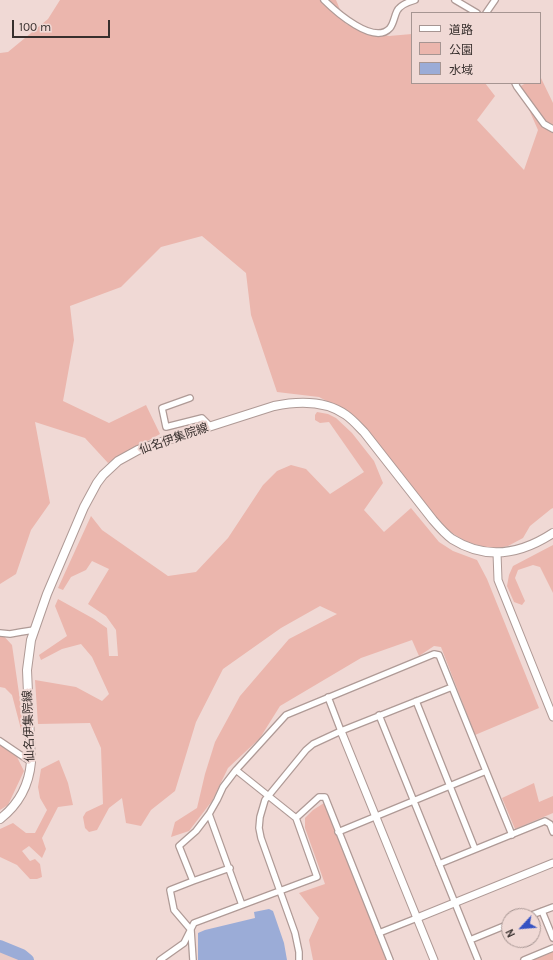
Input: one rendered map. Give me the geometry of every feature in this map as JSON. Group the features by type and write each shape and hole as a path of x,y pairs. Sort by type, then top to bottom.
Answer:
{"main road":[{"name":"仙名伊集院線","path":"0,819 18,800 30,772 31,762 27,670 34,630 47,594 92,490 103,475 118,462 138,450 274,406 309,403 328,406 346,414 355,422 428,514 444,532 452,538 470,547 497,553 511,552 527,547 553,533"}],"street":[{"path":"324,0 359,28 374,33 383,32 389,29 397,10 405,4 415,0"},
{"path":"455,0 475,12"},
{"path":"487,12 495,0"},
{"path":"516,84 544,124 553,129"},
{"path":"190,398 162,408 166,427 202,418 210,426"},
{"path":"497,553 498,580 553,717"},
{"path":"0,634 34,630"},
{"path":"193,881 179,846 196,831 209,814 223,787 236,770 286,715 434,654 439,655 512,835"},
{"path":"298,960 299,952 296,933 260,838 259,828 262,805 306,750 314,744 341,731 452,687"},
{"path":"328,697 375,817 434,960"},
{"path":"416,701 475,849"},
{"path":"379,716 478,960"},
{"path":"0,741 31,762"},
{"path":"160,960 184,943 194,923 317,877 296,818 236,770"},
{"path":"338,832 486,771"},
{"path":"296,818 318,797 325,797 390,960"},
{"path":"209,814 230,868 242,905"},
{"path":"439,864 545,821 550,824 553,832"},
{"path":"379,933 553,863"},
{"path":"193,960 191,930 174,910 170,890 230,868"},
{"path":"553,907 542,911 553,938"},
{"path":"470,940 501,927"},
{"path":"524,960 553,948"}],"shaded area":[{"path":"0,951 7,952 22,960 0,960"}],"green space":[{"path":"60,0 336,0 346,24 389,36 411,34 411,84 486,84 495,96 477,120 524,170 538,130 519,87 524,84 541,84 541,78 553,103 553,508 530,526 523,538 508,546 492,549 467,542 447,530 369,432 352,415 319,397 277,392 251,315 246,273 202,236 161,247 121,287 70,306 74,340 63,401 109,423 146,405 160,434 108,463 85,438 35,422 50,503 31,530 16,574 0,584 0,53 8,52 48,19"},
{"path":"317,412 328,414 336,418 352,433 374,461 383,483 364,510 384,532 411,508 439,542 453,551 477,560 487,579 539,708 475,735 441,647 434,646 419,656 412,640 361,658 280,706 260,738 228,768 212,801 189,831 171,837 175,822 197,808 205,774 215,742 240,696 289,639 337,614 320,606 281,628 223,669 196,722 175,791 151,810 141,826 126,823 122,798 109,808 97,830 89,832 85,828 83,817 86,812 103,804 101,748 90,723 38,724 35,680 76,687 102,701 109,694 92,657 81,644 62,649 41,660 39,655 67,636 55,606 58,599 107,628 109,656 118,656 116,630 106,616 88,604 109,569 92,561 86,570 71,577 63,590 58,588 91,516 102,530 168,576 196,572 228,538 263,485 277,471 291,465 306,469 330,494 364,472 329,422 320,423 315,420 315,415"},
{"path":"553,545 553,593 540,567 533,565 518,570 515,578 525,601 522,605 514,602 507,586 509,575 513,566"},
{"path":"0,632 12,645 25,735 22,733 12,695 5,688 0,687"},
{"path":"0,745 17,757 24,771 8,805 0,810"},
{"path":"59,760 68,783 73,805 58,807 42,838 46,849 42,858 29,846 22,851 30,861 35,859 40,864 42,877 30,879 17,865 0,857 0,829 13,823 26,833 35,833 47,810 40,798 38,787 41,769"},
{"path":"534,783 539,802 553,796 553,813 515,829 502,798"},
{"path":"324,803 387,960 313,960 309,940 319,918 299,893 325,884 305,828 305,818 313,810"},
{"path":"552,952 553,960 533,960"}],"water":[{"path":"269,909 273,911 284,943 287,960 198,960 198,933 255,918 254,912"}],"waterway":[{"path":"0,946 22,955 28,960"}]}
